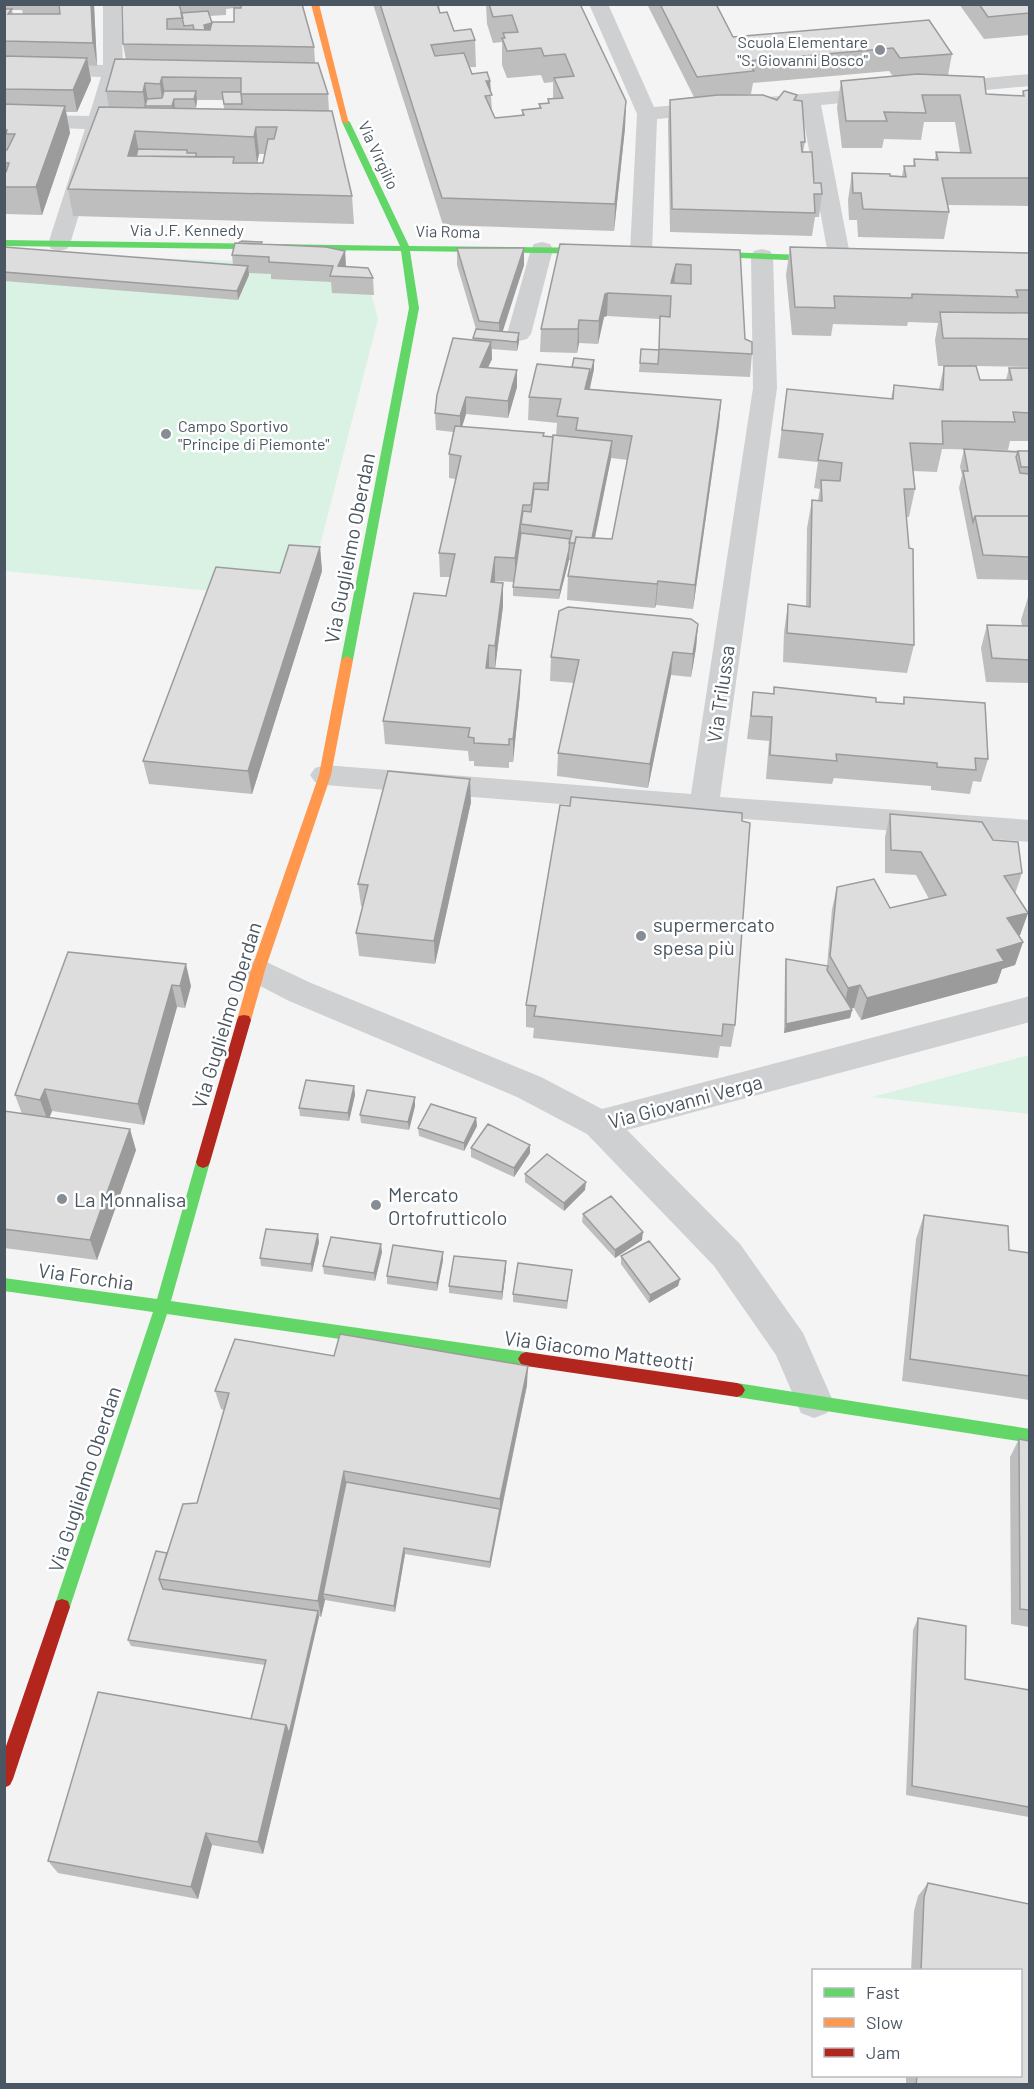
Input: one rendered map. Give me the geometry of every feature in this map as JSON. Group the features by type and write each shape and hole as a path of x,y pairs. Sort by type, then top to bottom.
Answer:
{"street":[{"path":"59,244 113,71 112,4"},
{"name":"Via Virgilio","path":"315,4 348,130 405,247"},
{"path":"598,4 647,114 636,252"},
{"path":"4,68 171,73"},
{"path":"311,77 334,78"},
{"path":"926,89 1029,80"},
{"path":"647,114 902,91"},
{"path":"685,254 846,260 810,100"},
{"path":"4,120 156,124"},
{"path":"324,129 348,130"},
{"name":"Via J.F. Kennedy","path":"4,243 405,247"},
{"name":"Via Roma","path":"405,247 636,252"},
{"name":"Via Guglielmo Oberdan","path":"4,1779 162,1307 258,970 326,776 414,308 405,247"},
{"path":"519,334 542,249"},
{"name":"Via Trilussa","path":"704,806 765,388 762,256"},
{"path":"326,776 1029,831"},
{"name":"Via Giovanni Verga","path":"258,970 300,992 530,1087 599,1124 1029,1009"},
{"path":"599,1124 727,1255 790,1345 814,1401"},
{"name":"Via Forchia","path":"4,1284 162,1307"},
{"name":"Via Giacomo Matteotti","path":"162,1307 814,1401 1029,1436"}],"green space":[{"name":"Campo Sportivo \"Principe di Piemonte\"","path":"5,253 328,264 369,285 378,319 306,600 5,571"},
{"path":"1029,1055 1029,1114 872,1097"}],"building":[{"path":"59,4 91,4 93,43 4,41 4,9 12,9 8,14 60,14"},
{"path":"122,4 179,4 183,18 167,19 167,29 210,30 212,22 234,22 234,8 241,8 241,4 302,4 314,47 123,44"},
{"path":"380,4 437,4 440,13 447,12 454,31 471,29 475,40 431,45 435,56 464,53 472,74 487,72 490,81 486,81 492,95 485,96 495,118 524,115 522,110 541,108 539,104 549,103 548,99 563,98 554,78 574,76 565,54 544,56 541,48 507,51 502,38 505,38 503,33 518,32 512,15 493,17 489,4 580,4 626,101 615,204 442,198"},
{"path":"660,4 716,4 733,37 929,20 952,54 900,58 893,48 748,61 754,71 697,77"},
{"path":"979,4 1029,4 1029,13 988,17"},
{"path":"208,11 212,23 204,25 205,30 194,30 193,25 184,26 181,13"},
{"path":"4,56 87,58 73,90 4,89"},
{"path":"115,59 318,63 328,94 241,94 241,78 162,77 160,84 145,83 143,92 106,91"},
{"path":"917,74 984,77 986,94 1024,96 1023,91 1029,90 1029,178 942,178 949,212 863,209 861,193 853,193 852,173 890,174 890,176 906,177 904,166 915,166 914,159 938,160 936,152 971,153 960,95 922,95 926,113 884,112 887,121 846,121 841,81"},
{"path":"164,91 196,91 194,99 174,99 172,106 145,106 147,99 162,98"},
{"path":"784,91 797,95 794,100 802,101 805,142 801,142 802,152 812,152 814,183 821,183 822,194 814,194 815,213 672,209 670,100 718,95 763,95 777,100"},
{"path":"222,92 241,92 242,104 224,104"},
{"path":"4,104 65,106 36,187 4,187 4,172 9,163 4,163 4,150 7,150 15,134 6,134 7,130 4,130"},
{"path":"99,107 332,111 352,196 68,189","holes":["256,127 277,127 274,139 268,139 263,163 233,163 234,157 128,156 135,131 254,137"]},
{"path":"138,149 187,150 187,153 196,153 196,157 136,156"},
{"path":"240,241 262,242 261,244 239,243"},
{"path":"235,243 326,247 345,251 338,266 368,268 373,278 330,276 333,266 269,262 269,257 232,255"},
{"path":"560,244 740,250 745,339 752,342 752,354 659,349 660,316 670,317 671,296 608,293 605,294 599,321 579,320 578,329 541,329","holes":["676,264 691,265 691,284 671,283"]},
{"path":"4,247 248,266 237,291 4,272"},
{"path":"790,247 1029,253 1029,290 1016,290 1018,297 912,294 912,298 834,296 835,308 795,307"},
{"path":"457,248 524,248 499,323 479,321"},
{"path":"940,312 1029,313 1029,339 943,338"},
{"path":"476,329 519,333 517,342 473,338"},
{"path":"453,338 491,342 480,367 517,370 508,401 466,397 460,416 435,413 437,395"},
{"path":"641,349 659,350 658,364 640,363"},
{"path":"574,358 594,360 589,383 590,369 572,367"},
{"path":"537,364 590,369 585,389 721,400 695,585 568,576 576,537 612,539 632,436 576,430 578,418 557,416 561,399 529,397"},
{"path":"944,366 976,366 980,380 1012,380 1009,368 1029,368 1029,413 1013,412 1015,422 942,421 943,444 910,443 915,489 904,489 909,548 913,549 914,645 787,633 788,604 810,607 812,500 822,501 821,480 840,481 842,463 818,460 823,434 782,430 787,389 893,399 894,385 943,390"},
{"path":"455,426 544,433 543,436 553,437 548,483 534,483 531,505 523,505 515,558 495,557 491,582 503,583 495,646 489,645 486,668 521,670 513,739 509,739 509,745 474,743 474,738 468,737 470,728 383,721 414,593 446,596 455,554 439,553 461,456 449,454"},
{"path":"553,435 612,441 592,538 576,537 575,543 569,543 572,531 521,524 523,511 531,512 534,489 548,490"},
{"path":"964,449 1018,452 1016,457 1020,473 1029,474 1029,516 975,516 973,522 963,471 968,471"},
{"path":"1018,451 1029,451 1029,467 1021,467"},
{"path":"975,516 1029,516 1029,557 983,555"},
{"path":"521,533 570,539 560,590 513,587"},
{"path":"289,545 320,547 248,771 143,761 216,567 280,573"},
{"path":"568,607 691,619 698,624 693,654 673,652 650,764 558,753 579,660 551,657 559,611"},
{"path":"987,625 1029,626 1029,660 992,658"},
{"path":"774,687 876,698 876,702 904,704 904,697 985,703 988,759 975,758 976,770 937,767 937,763 836,754 837,761 770,755 772,717 751,716 753,692 774,694"},
{"path":"388,771 470,779 434,941 356,933 368,885 358,884"},
{"name":"supermercato spesa più","path":"571,797 742,813 742,821 750,823 735,1025 723,1024 722,1036 534,1016 536,1006 526,1005 560,805 570,806"},
{"path":"890,814 982,822 993,840 1018,842 1022,873 1004,876 1028,913 1007,918 1023,942 997,950 1004,961 867,998 860,985 848,988 830,956 837,887 874,879 890,908 946,895 921,852 891,850"},
{"path":"68,952 186,964 180,986 172,985 138,1104 45,1089 40,1100 15,1095"},
{"path":"786,959 828,966 827,970 852,1010 786,1024"},
{"path":"306,1080 354,1086 348,1113 299,1108"},
{"path":"367,1090 415,1097 408,1122 360,1115"},
{"path":"431,1104 476,1118 464,1143 418,1128"},
{"name":"La Monnalisa","path":"4,1111 130,1129 90,1240 4,1229"},
{"path":"488,1124 530,1145 514,1168 471,1148"},
{"path":"547,1154 586,1182 564,1203 525,1174"},
{"path":"611,1196 643,1232 615,1250 583,1214"},
{"path":"924,1215 1008,1226 1009,1250 1029,1253 1029,1376 910,1359"},
{"path":"266,1229 318,1234 311,1264 260,1258"},
{"path":"331,1237 381,1244 374,1273 323,1266"},
{"path":"649,1241 680,1279 650,1295 621,1256"},
{"path":"393,1245 443,1252 437,1283 387,1276"},
{"path":"454,1256 506,1261 502,1292 449,1286"},
{"path":"518,1263 572,1270 567,1301 513,1294"},
{"path":"340,1334 528,1366 500,1499 344,1471 318,1601 159,1579 183,1504 197,1503 229,1393 215,1391 235,1339 334,1356"},
{"path":"1019,1439 1029,1441 1029,1610 1020,1609"},
{"path":"346,1482 500,1509 490,1562 404,1548 394,1606 323,1594"},
{"path":"156,1551 167,1553 159,1579 163,1589 318,1611 289,1734 286,1725 251,1719 266,1660 128,1640"},
{"path":"918,1618 966,1626 965,1679 1029,1690 1029,1807 912,1786"},
{"path":"98,1692 286,1725 258,1842 206,1833 191,1887 48,1861"},
{"path":"928,1883 1029,1904 1029,2085 916,2085 917,2077 1022,2077 1022,1969 921,1969 924,1897"}],"traffic: fast":[{"path":"346,122 405,247 414,308 347,660"},
{"path":"4,243 603,251"},
{"path":"696,254 833,259"},
{"path":"62,1607 162,1307 203,1162"},
{"path":"4,1284 526,1359"},
{"path":"737,1390 1030,1436"}],"traffic: slow":[{"path":"315,4 346,122"},
{"path":"244,1020 258,970 325,775 347,660"}],"traffic: jam":[{"path":"203,1162 244,1020"},
{"path":"526,1359 737,1390"},
{"path":"4,1779 62,1607"}],"place":[{"name":"Scuola Elementare \"S. Giovanni Bosco\"","path":"880,50"},
{"name":"Campo Sportivo \"Principe di Piemonte\"","path":"166,434"},
{"name":"supermercato spesa più","path":"641,936"},
{"name":"La Monnalisa","path":"62,1199"},
{"name":"Mercato Ortofrutticolo","path":"376,1205"}]}
